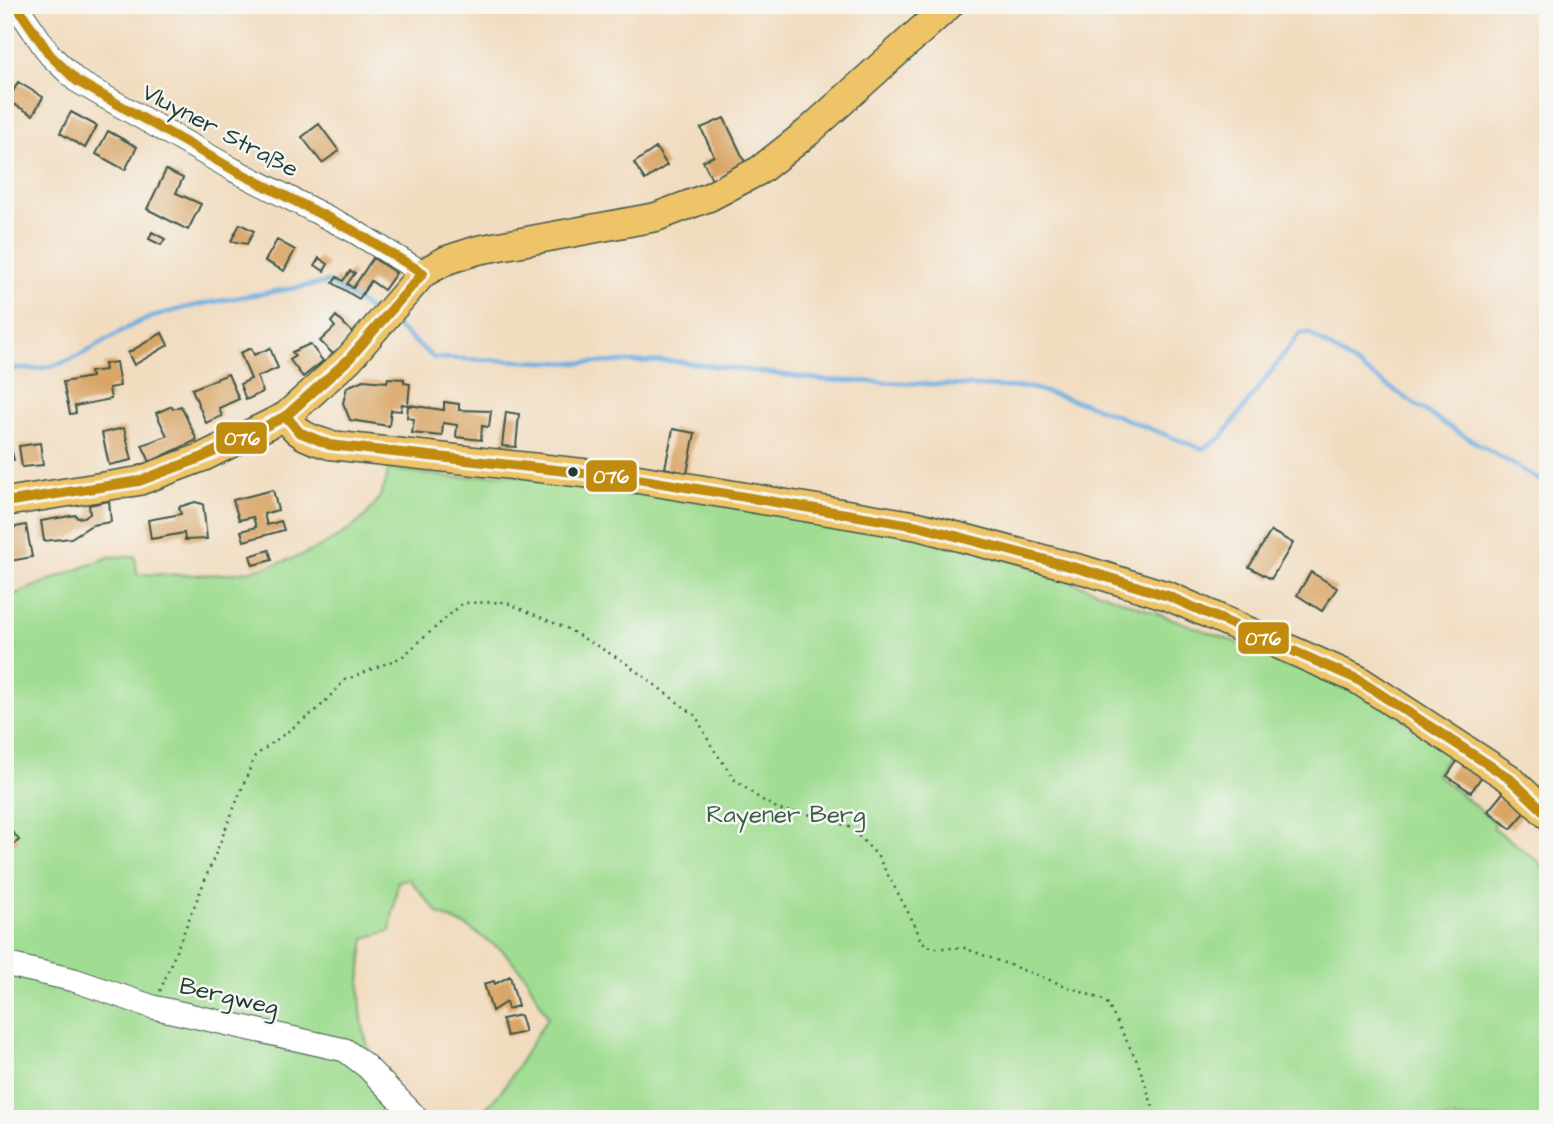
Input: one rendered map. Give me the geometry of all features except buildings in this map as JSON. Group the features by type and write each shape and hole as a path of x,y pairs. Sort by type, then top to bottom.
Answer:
{"main road":[{"path":"5,502 139,481 203,457 286,416 349,359 423,273 447,260 478,250 656,217 719,191 760,170 808,132 949,5"},
{"path":"286,416 292,428 303,436 330,445 638,479 918,526 1168,596 1357,679 1508,778 1548,815"}],"street":[{"name":"Vluyner Straße","path":"16,5 50,55 77,81 234,170 352,230 423,273"},
{"name":"Bergweg","path":"5,964 74,980 153,1007 345,1050 366,1066 418,1119"}],"path":[{"path":"153,1007 255,756 318,708 345,680 402,657 463,603 505,602 566,628 623,661 696,716 712,747 735,780 759,798 779,810 825,817 851,828 877,855 914,923 921,942 932,948 964,948 1106,1001 1138,1063 1157,1119"}],"green space":[{"name":"Rayener Berg","path":"388,469 456,478 501,474 914,524 1355,686 1451,752 1436,774 1496,823 1493,827 1539,862 1548,877 1548,1119 472,1119 496,1097 548,1018 525,975 503,951 466,926 439,914 409,879 398,881 390,931 365,938 360,1003 369,1051 389,1086 414,1119 5,1119 5,661 16,650 5,623 5,598 109,557 135,556 137,574 222,574 280,563 305,554 351,528 369,511 382,491"}],"waterway":[{"path":"5,367 50,367 86,352 139,322 179,309 328,282 375,313"},
{"path":"397,327 434,358 576,363 673,361 824,380 1031,388 1087,404 1202,449 1221,438 1300,333 1309,333 1446,425 1548,485"}],"transit line":[{"name":"076","path":"5,502 139,481 203,457 286,416 349,359 423,273 352,230 234,170 77,81 50,55 16,5"},
{"name":"076","path":"286,416 299,432 330,445 638,479 918,526 1084,570 1168,596 1357,679 1509,778 1548,815"}]}
